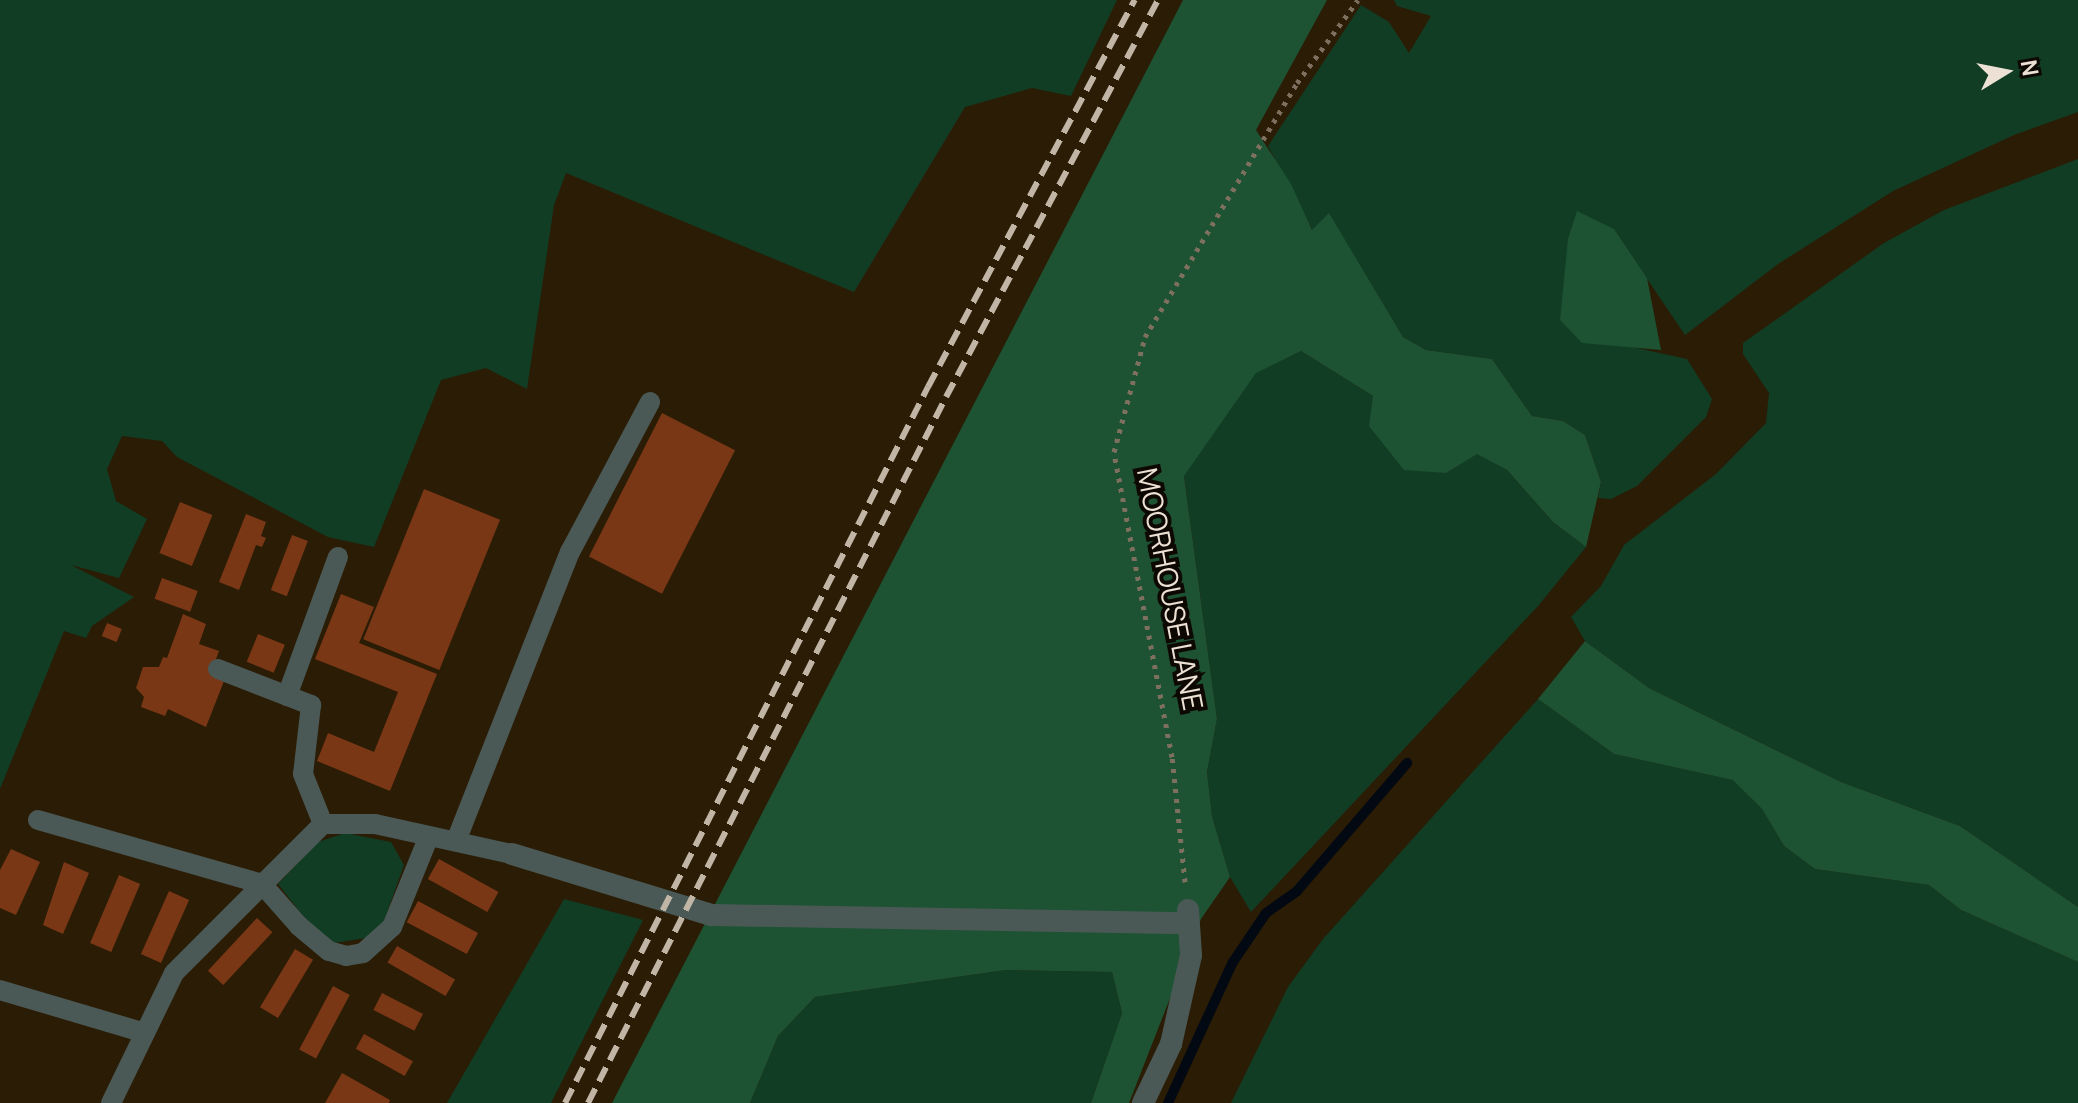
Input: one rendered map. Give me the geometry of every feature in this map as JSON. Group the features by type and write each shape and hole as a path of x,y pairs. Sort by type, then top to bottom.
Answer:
{"street":[{"path":"512,854 712,915 1188,916 1191,955 1171,1044 1143,1103"}],"lane":[{"path":"456,841 570,552 650,402"},
{"path":"287,696 338,557"},
{"path":"218,669 311,705 303,774 323,824"},
{"path":"38,820 262,884 329,951 363,953 392,927 429,836"},
{"path":"111,1103 174,973 323,824 375,824 512,854"},
{"path":"0,990 145,1033"}],"path":[{"name":"MOORHOUSE LANE","path":"1188,916 1172,757 1114,452 1145,337 1297,83 1358,0"}],"green space":[{"path":"0,0 1117,0 1071,96 1032,88 965,107 854,292 566,173 554,205 527,389 486,368 441,380 374,547 328,537 177,457 162,441 122,436 107,469 116,501 147,519 119,578 71,565 134,597 92,626 86,638 64,631 0,789"},
{"path":"1183,0 1327,0 1256,130 1291,184 1312,230 1329,213 1403,337 1426,350 1492,359 1532,416 1563,421 1585,435 1601,482 1586,547 1553,522 1507,470 1477,454 1446,473 1404,470 1369,426 1373,396 1301,351 1256,373 1184,476 1217,719 1207,772 1212,816 1230,877 1201,919 1129,1103 1091,1103 1122,1013 1112,972 1006,970 815,997 778,1036 750,1103 612,1103"},
{"path":"1394,0 2078,0 2078,112 2014,135 1893,191 1778,264 1685,335 1614,230 1565,290 1560,320 1623,345 1687,359 1712,399 1706,417 1637,486 1611,499 1598,498 1601,482 1585,435 1563,421 1532,416 1492,359 1426,350 1403,337 1329,214 1313,231 1268,146 1361,5 1389,22 1409,53 1431,16 1397,6"},
{"path":"2078,159 2078,907 1960,826 1841,782 1649,688 1585,641 1571,617 1601,586 1624,545 1716,474 1766,423 1769,393 1743,354 1743,343 1884,243 1944,210"},
{"path":"1577,211 1614,229 1647,278 1661,350 1582,343 1560,320 1568,239"},
{"path":"1301,351 1373,396 1446,473 1477,453 1507,470 1553,522 1586,547 1538,606 1251,912 1230,877 1212,816 1207,772 1217,719 1184,475 1255,373"},
{"path":"1585,641 1649,688 1841,782 1960,826 2078,907 2078,962 1961,910 1929,885 1815,869 1784,846 1762,809 1733,780 1614,754 1538,699"},
{"path":"1538,699 1614,754 1734,780 1762,809 1784,846 1815,869 1929,885 1961,910 2078,962 2078,1103 1231,1103 1288,987 1323,939"},
{"path":"345,833 391,842 404,865 384,921 372,937 334,943 315,931 278,884 318,842"},
{"path":"564,899 643,920 551,1103 447,1103"},
{"path":"1006,970 1112,972 1122,1013 1091,1103 750,1103 778,1036 815,997"}],"building":[{"path":"662,413 735,450 662,594 589,556"},
{"path":"424,489 500,520 439,670 363,639"},
{"path":"180,502 212,515 192,566 159,553"},
{"path":"246,514 266,522 261,536 266,538 262,547 256,545 239,590 219,582"},
{"path":"292,535 308,541 287,596 271,590"},
{"path":"162,578 198,591 190,612 154,599"},
{"path":"341,594 374,607 359,643 437,674 390,791 317,761 328,733 374,752 398,692 315,659"},
{"path":"183,614 206,624 199,644 219,651 210,675 224,681 206,727 168,709 165,716 141,707 144,697 136,688 143,667 159,667 163,657 167,658"},
{"path":"107,623 122,629 117,642 102,636"},
{"path":"258,634 285,645 274,673 247,662"},
{"path":"11,849 40,862 16,915 0,908 0,870"},
{"path":"439,859 498,892 487,912 428,879"},
{"path":"64,862 89,873 63,934 43,925"},
{"path":"119,875 140,884 111,952 90,943"},
{"path":"169,891 189,900 161,963 141,954"},
{"path":"418,901 478,933 467,954 407,922"},
{"path":"257,918 272,932 223,985 208,971"},
{"path":"397,946 455,980 446,996 388,962"},
{"path":"295,949 313,960 278,1018 260,1007"},
{"path":"333,986 350,995 316,1058 299,1050"},
{"path":"382,993 423,1014 414,1031 373,1010"},
{"path":"364,1034 413,1061 405,1076 356,1049"},
{"path":"342,1073 390,1100 389,1103 325,1103"}],"waterway":[{"path":"1168,1103 1233,962 1266,913 1297,891 1407,763"}],"railway":[{"path":"565,1103 928,387 1135,0"},
{"path":"588,1103 946,397 1158,0"}]}
